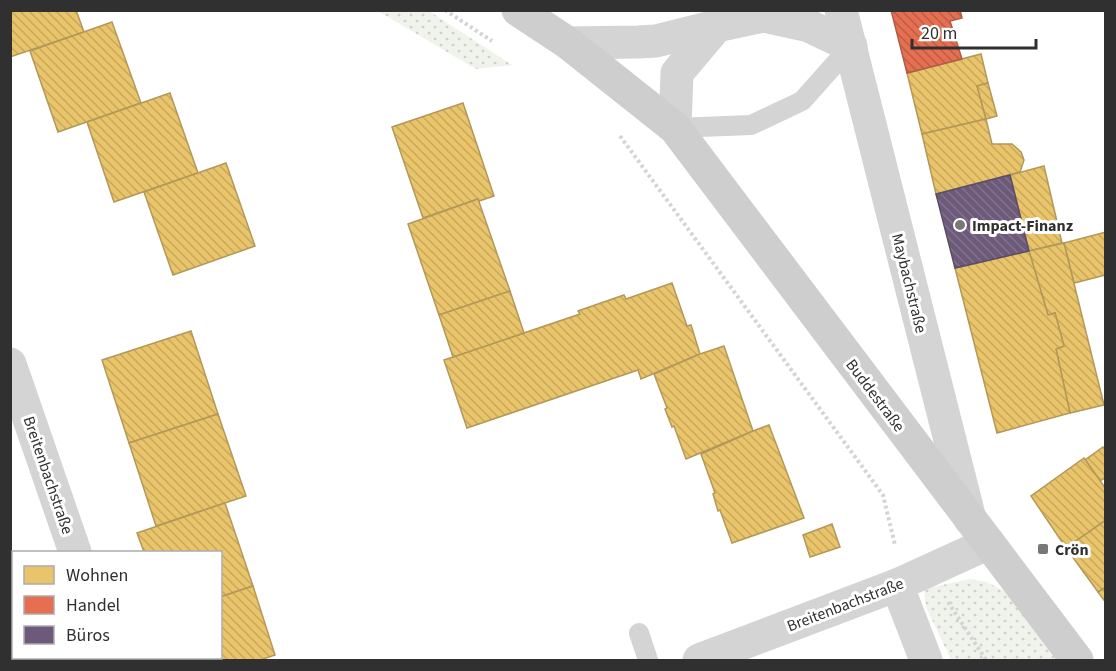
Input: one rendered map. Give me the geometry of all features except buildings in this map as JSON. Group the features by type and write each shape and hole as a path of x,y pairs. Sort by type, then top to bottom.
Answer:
{"main road":[{"name":"Buddestraße","path":"518,10 568,43 675,128 1077,660"}],"street":[{"name":"Maybachstraße","path":"841,10 979,531"},
{"path":"568,43 656,41 723,18 765,16 809,26 851,46"},
{"path":"675,128 677,73 723,18"},
{"name":"Breitenbachstraße","path":"10,364 75,551"},
{"name":"Breitenbachstraße","path":"699,660 897,585 928,571 979,531"},
{"path":"897,585 926,660"}],"lane":[{"path":"675,128 751,125 802,101 851,46"},
{"path":"639,633 648,660"}],"path":[{"path":"445,10 495,43"},
{"path":"618,133 884,495 896,551 897,585"},
{"path":"928,571 986,660"}],"shaded area":[{"path":"378,11 429,11 512,65 476,69"},
{"path":"970,579 987,582 1006,592 1061,660 951,660 926,607 924,589"}],"place":[{"name":"Impact-Finanz","path":"960,225"},
{"name":"Crön","path":"1043,549"}]}
